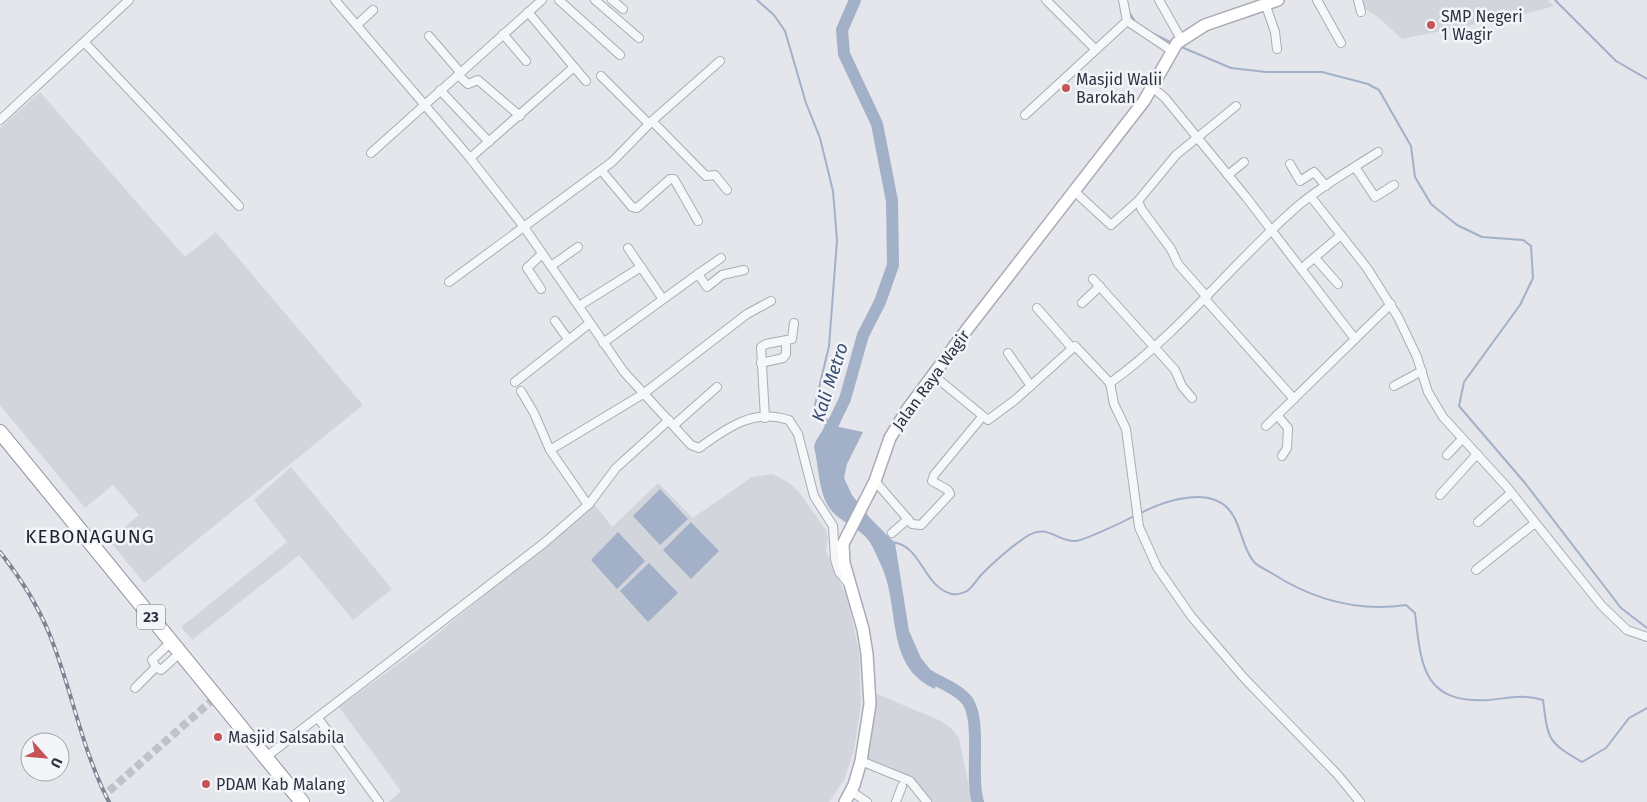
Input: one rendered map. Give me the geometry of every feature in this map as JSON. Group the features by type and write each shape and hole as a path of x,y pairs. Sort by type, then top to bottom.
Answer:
{"highway":[{"name":"23","path":"0,432 302,802"}],"main road":[{"path":"1176,45 1205,26 1266,6 1278,0"},
{"name":"Jalan Raya Wagir","path":"845,802 851,791 861,761 868,716 868,679 862,623 842,555 846,536 875,481 893,432 933,375 1073,190 1132,118 1176,45"}],"street":[{"path":"116,0 123,6"},
{"path":"0,120 85,43 129,0"},
{"path":"335,0 426,103 524,227 624,372 691,445 697,448 737,422 765,418 790,420 798,434 814,496 835,532 834,552 839,570 851,588"},
{"path":"370,152 542,0"},
{"path":"558,0 620,55"},
{"path":"595,0 639,38"},
{"path":"612,0 623,9"},
{"path":"1046,0 1095,49"},
{"path":"1123,0 1127,21"},
{"path":"1159,0 1176,45"},
{"path":"1317,0 1342,43"},
{"path":"1358,0 1361,12"},
{"path":"1266,6 1275,32 1277,49"},
{"path":"358,24 373,10"},
{"path":"528,12 586,81"},
{"path":"1025,115 1127,21"},
{"path":"1127,21 1176,45"},
{"path":"503,34 526,62"},
{"path":"429,36 468,84 478,80 520,116"},
{"path":"85,43 238,206"},
{"path":"449,282 612,162 651,122 720,61"},
{"path":"470,158 574,67"},
{"path":"601,76 706,176 716,175 727,190"},
{"path":"1152,87 1228,175 1354,339"},
{"path":"440,90 489,142"},
{"path":"1073,190 1111,225 1138,201 1176,155 1236,106"},
{"path":"1110,383 1154,347 1206,298 1272,230 1311,197 1378,152"},
{"path":"1228,175 1244,162"},
{"path":"1290,164 1300,181 1314,172 1326,186"},
{"path":"1355,167 1375,197 1394,185"},
{"path":"601,170 632,207 637,208 670,179 674,179 698,221"},
{"path":"1311,197 1367,268 1390,304 1409,338 1433,401 1443,417 1512,492 1602,606 1627,630 1647,637"},
{"path":"1138,201 1178,264 1294,399"},
{"path":"1301,269 1341,235"},
{"path":"551,266 578,247"},
{"path":"628,248 662,298"},
{"path":"541,289 527,268 542,254"},
{"path":"603,343 662,298 721,258"},
{"path":"1315,258 1338,284"},
{"path":"578,306 641,267"},
{"path":"698,274 707,287 726,274 744,270"},
{"path":"1093,279 1176,370 1182,386 1192,398"},
{"path":"1082,303 1100,286"},
{"path":"550,450 643,394 747,314 771,301"},
{"path":"1266,426 1390,304"},
{"path":"1037,308 1072,348"},
{"path":"555,321 568,338"},
{"path":"517,380 568,338 590,323"},
{"path":"765,418 760,350 762,345 786,341 794,337 794,323"},
{"path":"761,362 784,358 786,354 786,341"},
{"path":"933,375 982,417 990,419 1076,346 1110,383 1114,404 1126,429 1139,527 1157,567 1191,616 1244,678 1337,774 1360,802"},
{"path":"1008,354 1031,386"},
{"path":"1394,386 1422,371"},
{"path":"266,757 460,609 588,505 616,468 717,387"},
{"path":"521,391 534,413 550,450 588,505"},
{"path":"1277,415 1288,428 1286,450 1282,456"},
{"path":"875,481 908,519 921,526 949,496 950,492 932,481 932,478 982,417"},
{"path":"1447,456 1462,439"},
{"path":"1440,495 1477,454"},
{"path":"1478,522 1512,492"},
{"path":"892,533 908,519"},
{"path":"1476,570 1535,523"},
{"path":"171,642 152,660 156,667 162,670 180,653"},
{"path":"136,688 156,667"},
{"path":"318,718 379,802"},
{"path":"861,761 910,781 927,802"},
{"path":"896,802 902,786"},
{"path":"851,791 867,802"}],"shaded area":[{"name":"SMP Negeri 1 Wagir","path":"1360,0 1548,0 1554,6 1525,14 1402,39 1378,17 1362,7"},
{"path":"40,92 185,257 216,232 363,405 144,583 109,540 139,515 113,485 85,508 0,405 0,128"},
{"path":"291,467 392,589 353,620 299,555 192,640 181,627 287,542 254,500"},
{"path":"772,474 788,482 799,492 826,530 828,537 826,551 847,598 859,651 861,704 854,750 844,780 829,802 389,802 401,791 339,707 419,649 595,505 612,527 658,483 693,518 752,477"},
{"path":"877,694 941,721 951,728 959,738 972,802 929,802 912,779 867,761"}],"water":[{"path":"825,424 863,432 847,464 844,478 852,495 870,518 895,543 909,631 921,658 937,678 935,689 919,679 908,666 901,651 896,634 887,582 871,544 865,536 832,511 825,499 820,485 814,447"},
{"path":"660,489 688,519 660,545 633,516"},
{"path":"691,522 719,551 691,579 663,550"},
{"path":"618,532 645,561 617,589 591,560"},
{"path":"649,563 678,593 648,622 620,591"}],"waterway":[{"path":"757,0 774,15 785,31 806,103 820,138 833,191 837,240 829,346 813,413 827,420 831,428"},
{"name":"Kali Metro","path":"831,442 831,428 845,399 863,335 880,302 893,265 892,201 877,124 844,54 842,30 855,0"},
{"path":"1555,0 1616,61 1647,79"},
{"path":"1129,12 1136,23"},
{"path":"1152,33 1172,43"},
{"path":"1179,46 1231,68 1266,72 1322,72 1368,84 1379,90 1411,146 1415,177 1431,204 1457,225 1482,237 1523,240 1531,246 1533,278 1520,305 1464,382 1459,406 1525,483 1621,608 1647,628"},
{"path":"1139,514 1162,504 1190,497 1203,497 1215,500 1226,507 1234,517 1247,551 1254,562 1289,583 1304,591 1337,602 1371,607 1406,605 1415,613 1424,665 1430,678 1438,688 1450,696 1467,700 1522,697 1543,700 1546,723 1551,738 1562,749 1582,762 1606,748 1629,718 1647,708"},
{"path":"892,542 910,550 928,575 942,590 958,594 969,589 993,564 1029,535 1042,531 1069,541 1075,541 1134,516"},
{"name":"Kali Metro","path":"924,673 960,693 970,706 975,731 975,777 978,802"}],"tunnel":[{"path":"109,791 217,696"}],"railway":[{"path":"0,552 27,591 49,633 91,761 109,802"}],"place":[{"name":"SMP Negeri 1 Wagir","path":"1431,25"},
{"name":"Masjid Walii Barokah","path":"1066,88"},
{"name":"Masjid Salsabila","path":"218,737"},
{"name":"PDAM Kab Malang","path":"206,784"}],"district":[{"name":"KEBONAGUNG","path":"90,536"}]}
